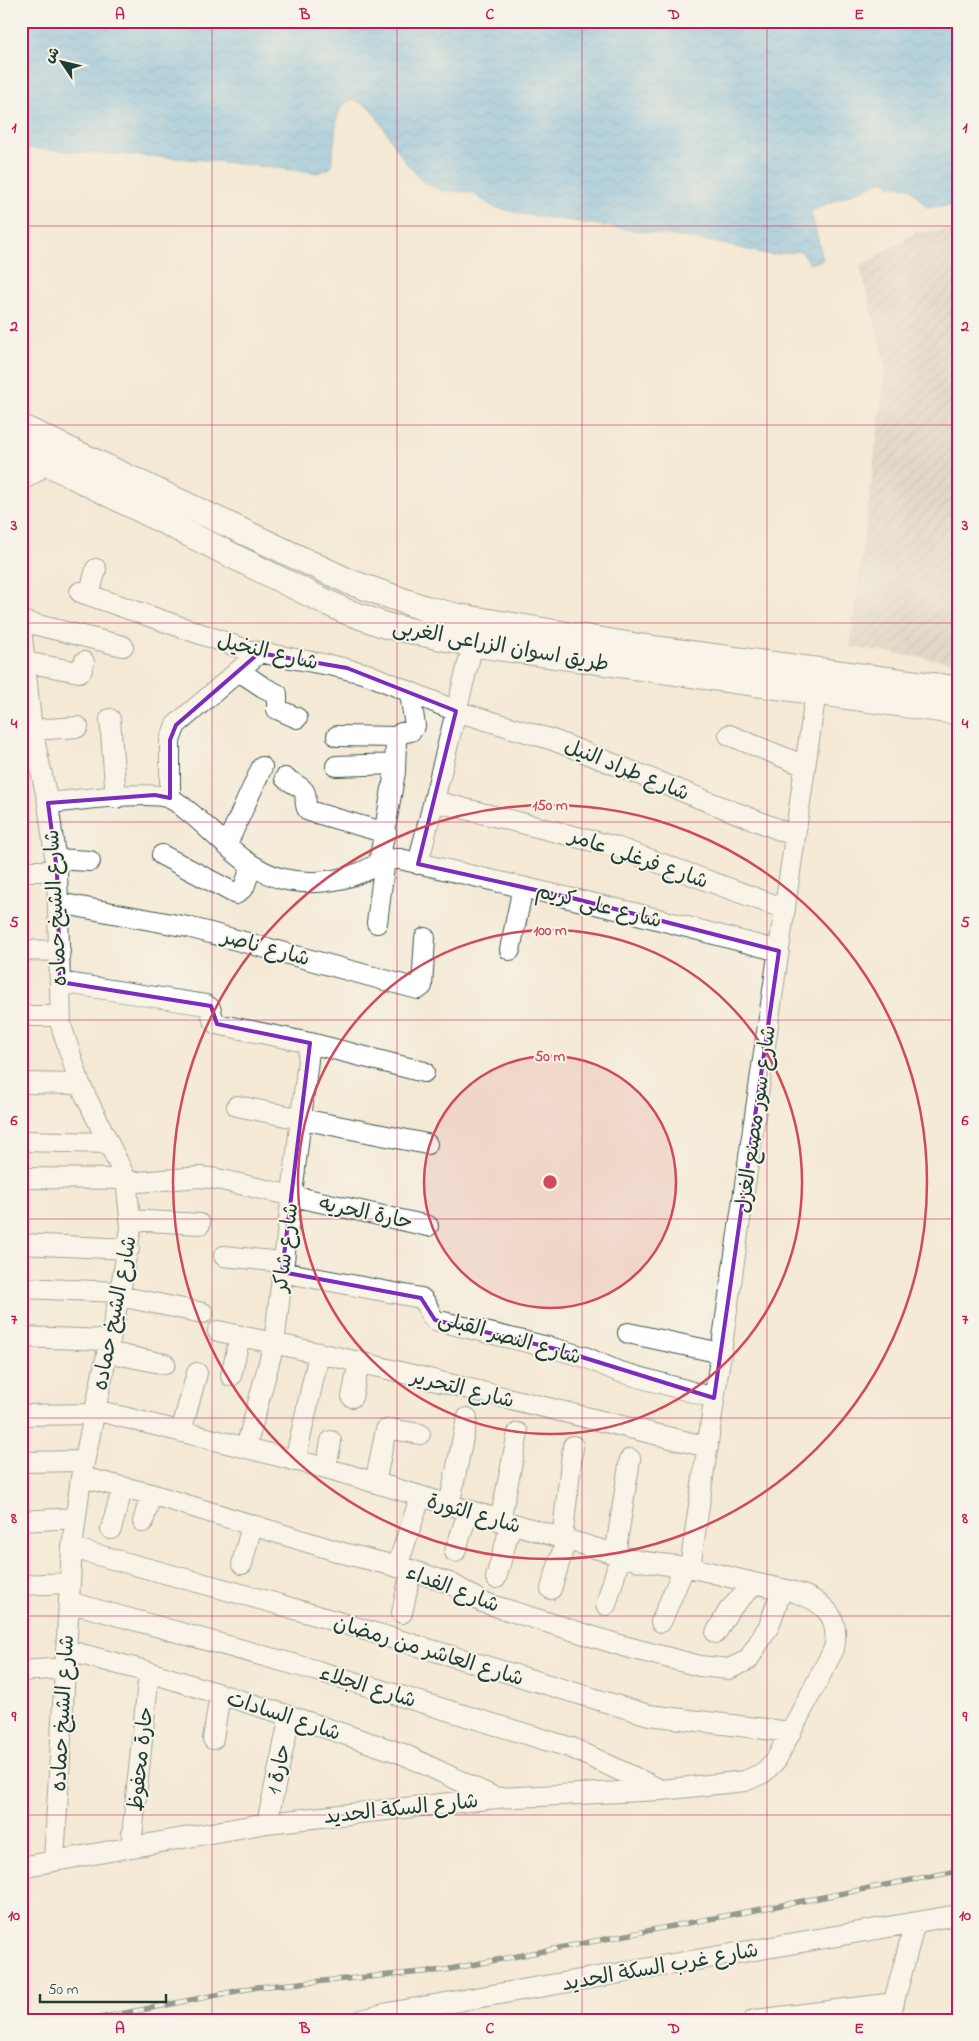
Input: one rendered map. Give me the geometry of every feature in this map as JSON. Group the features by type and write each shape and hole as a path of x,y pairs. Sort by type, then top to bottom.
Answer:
{"main road":[{"name":"طريق اسوان الزراعى الغربى","path":"21,427 52,453 291,585 345,610 387,626 473,644 818,681 958,689"},
{"name":"طريق اسوان الزراعى الغربى","path":"21,450 52,453 350,582 394,599 456,616 642,647 818,681 958,712"},
{"path":"387,626 394,599"}],"street":[{"path":"21,481 52,453"},
{"name":"شارع النخيل","path":"96,569 85,594 259,653 347,668 456,712"},
{"path":"21,621 123,646"},
{"name":"شارع الشيخ حماده","path":"21,628 32,730 48,803 56,865 59,903 61,1025 80,1084 126,1181 130,1220 129,1249 82,1469 72,1548 54,1861"},
{"path":"418,864 473,644"},
{"path":"170,798 170,748 172,732 181,719 259,653"},
{"path":"25,662 79,672 82,670 84,662"},
{"path":"239,671 268,690 278,694 277,709 297,718"},
{"name":"شارع سور مصنع الغزل","path":"661,1622 687,1568 708,1447 818,681"},
{"path":"377,923 382,861 398,737 401,733 411,731 415,726 410,693"},
{"name":"شارع طراد النيل","path":"456,712 553,740 795,836"},
{"path":"110,719 116,798"},
{"path":"32,730 78,727"},
{"path":"729,735 805,766"},
{"path":"337,736 398,737"},
{"path":"336,766 396,764"},
{"path":"227,844 262,767"},
{"path":"285,778 303,790 306,795 304,804 309,810 386,833"},
{"path":"48,803 155,795 170,798 252,866 270,875 285,879 321,881 352,876 382,861"},
{"name":"شارع فرغلى عامر","path":"434,801 616,847 784,909"},
{"path":"162,855 236,894 244,887 252,866"},
{"name":"شارع على كريم","path":"382,861 400,859 626,910 778,951"},
{"path":"21,870 90,861"},
{"path":"510,950 523,887"},
{"name":"شارع ناصر","path":"59,903 188,927 418,989 422,986 425,938"},
{"path":"21,950 60,951"},
{"path":"60,982 206,1005 210,1008 213,1020 217,1024 310,1043 424,1072"},
{"path":"21,1016 61,1016"},
{"name":"شارع شاكر","path":"246,1448 274,1344 310,1043"},
{"path":"21,1083 80,1084"},
{"path":"237,1106 427,1144"},
{"path":"21,1141 108,1143"},
{"name":"حارة الحريه","path":"21,1178 126,1181 200,1177 225,1180 428,1226"},
{"path":"130,1220 200,1224"},
{"path":"21,1244 129,1249"},
{"name":"شارع النصر القبلى","path":"224,1256 282,1266 421,1298 427,1304 428,1313 435,1320 585,1357 617,1371 714,1398"},
{"path":"21,1288 120,1294 203,1313"},
{"name":"شارع التحرير","path":"218,1331 359,1362 708,1447"},
{"path":"628,1333 721,1353"},
{"path":"231,1376 240,1336"},
{"path":"21,1337 108,1346 165,1364"},
{"path":"295,1460 319,1354"},
{"path":"352,1397 359,1362"},
{"path":"181,1432 197,1373"},
{"name":"شارع الثورة","path":"21,1415 95,1412 181,1432 326,1468 420,1498 618,1556 663,1566 687,1568 782,1589 816,1601 830,1614 836,1633 834,1649 790,1732"},
{"path":"455,1552 467,1418"},
{"path":"375,1483 386,1430 391,1429 420,1434"},
{"path":"496,1578 506,1523 518,1433"},
{"path":"326,1468 331,1441"},
{"path":"551,1589 564,1540 573,1446"},
{"path":"606,1605 618,1556 630,1459"},
{"name":"شارع الفداء","path":"21,1462 82,1469 123,1487 452,1584 482,1602 614,1643 700,1666 729,1669 742,1665 752,1655 770,1626 782,1589"},
{"path":"111,1529 123,1487"},
{"path":"143,1522 151,1494"},
{"path":"402,1613 404,1569 420,1498"},
{"path":"21,1521 76,1518"},
{"path":"242,1564 252,1525"},
{"name":"شارع العاشر من رمضان","path":"72,1548 278,1604 649,1715 790,1732"},
{"path":"716,1633 729,1610 755,1583"},
{"name":"شارع الجلاء","path":"21,1585 69,1592 318,1671 572,1748 661,1790"},
{"name":"شارع السادات","path":"21,1671 65,1659 149,1672 403,1754 496,1798"},
{"name":"حارة محفوظ","path":"132,1846 149,1672"},
{"path":"213,1739 220,1694"},
{"name":"حارة 1","path":"267,1823 290,1716"},
{"name":"شارع السكة الحديد","path":"21,1867 267,1823 496,1798 661,1790 745,1781 762,1773 776,1760 790,1732"},
{"name":"شارع غرب السكة الحديد","path":"362,2020 958,1915"},
{"path":"754,2020 891,2011 914,1923"}],"highlighted area":[{"path":"259,653 347,668 456,711 418,864 572,898 779,951 714,1398 556,1349 435,1320 421,1298 282,1272 310,1043 217,1024 211,1006 60,982 57,871 48,803 155,795 170,798 170,740 176,725"}],"shaded area":[{"path":"958,230 958,663 850,647 886,366 860,266 917,232"}],"water":[{"path":"21,21 958,21 958,206 927,207 909,187 890,186 884,180 811,211 823,260 810,264 801,251 771,255 708,241 523,214 493,207 471,192 442,191 423,182 406,163 371,108 352,99 342,105 337,118 331,168 318,173 206,160 21,148"}],"railway":[{"path":"90,2020 257,1987 445,1970 958,1871"}]}
